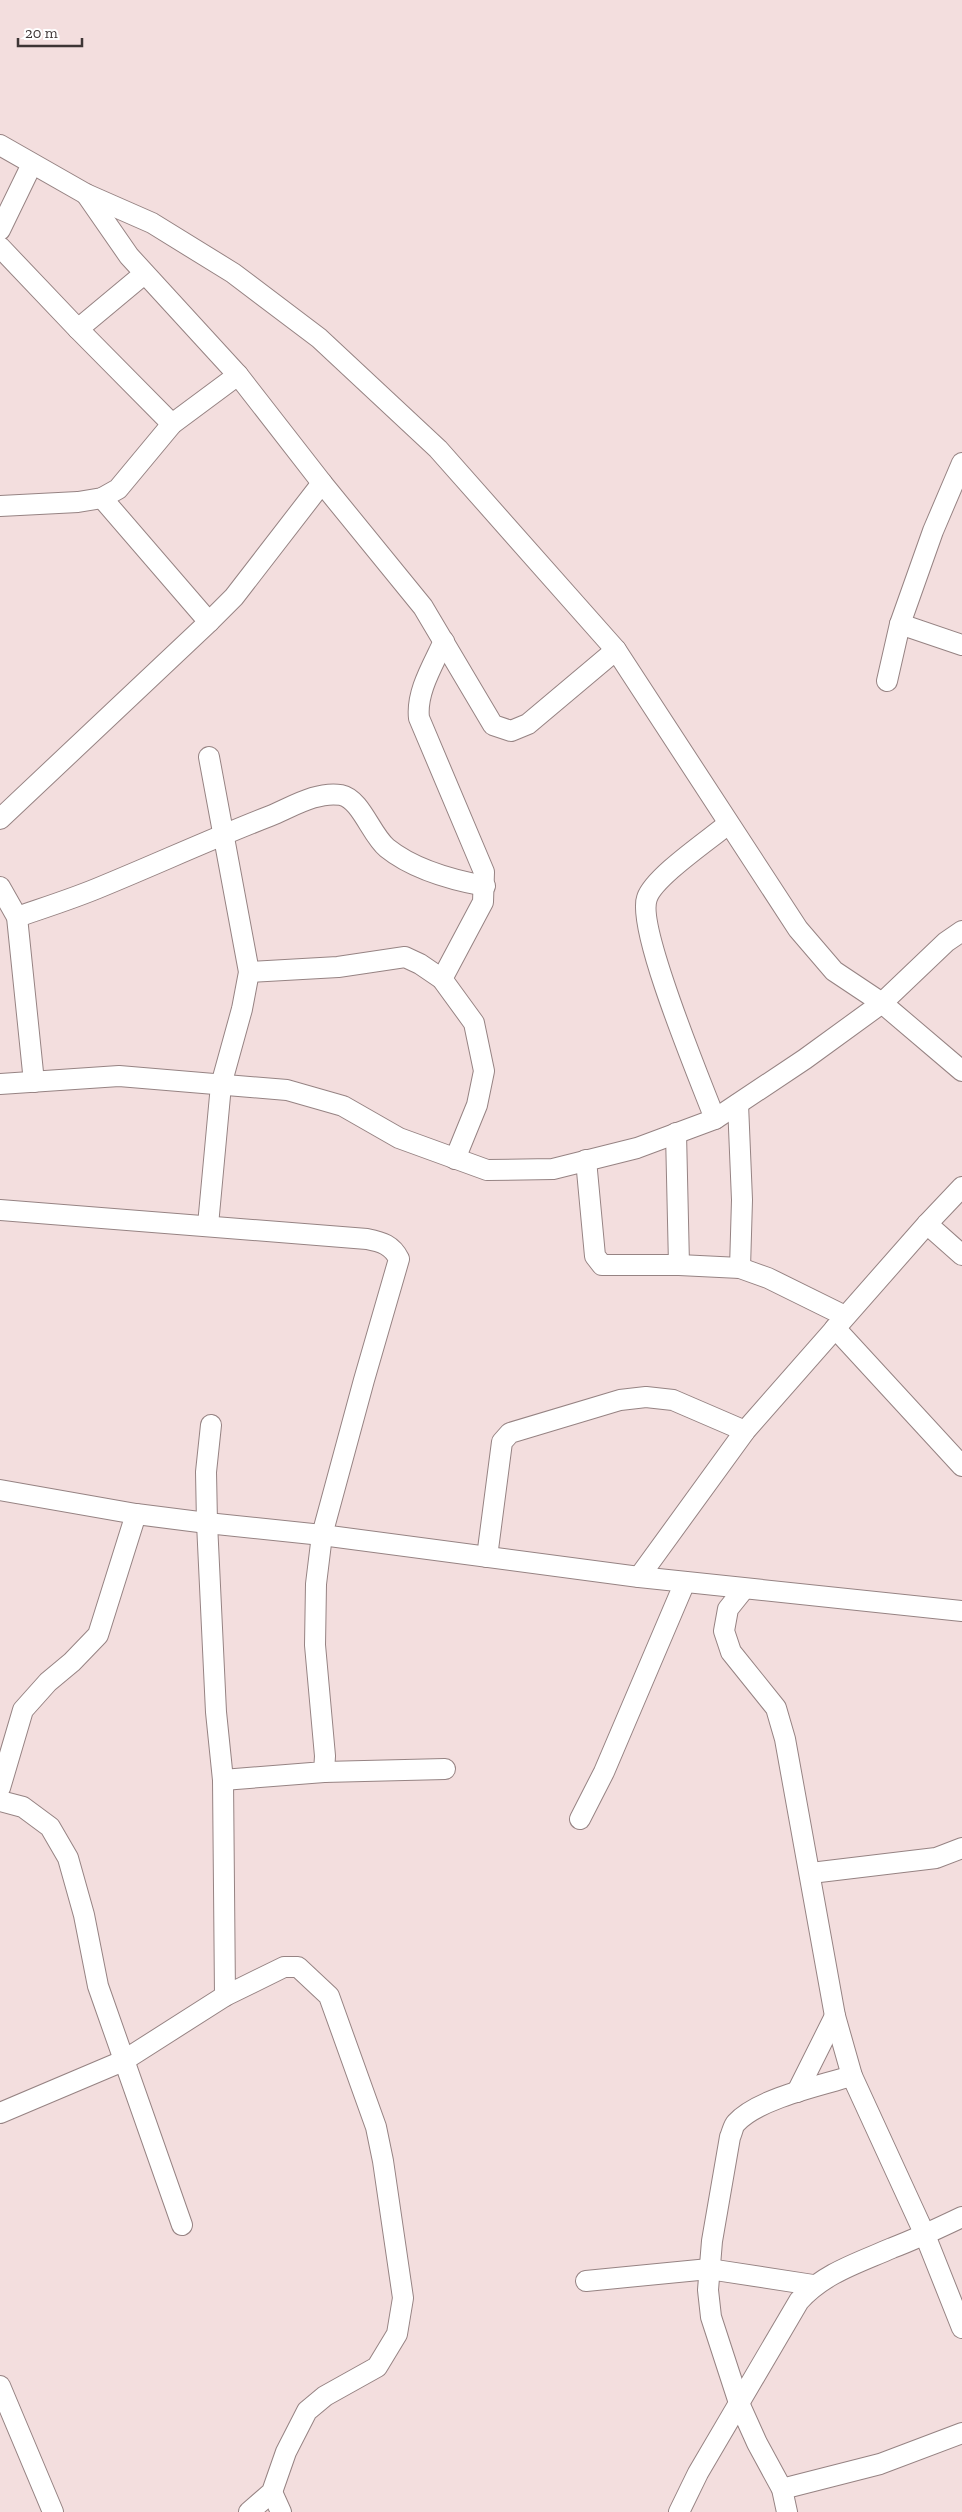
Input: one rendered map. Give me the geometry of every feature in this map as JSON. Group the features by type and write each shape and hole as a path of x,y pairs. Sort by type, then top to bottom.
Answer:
{"street":[{"path":"0,145 86,194 152,223 233,273 319,338 438,449 616,650 798,929 834,971 882,1003 962,1071"},
{"path":"0,230 32,164"},
{"path":"86,194 129,256 238,375 322,483 423,606 493,725 511,731 528,724 616,650"},
{"path":"0,247 172,424"},
{"path":"78,329 144,274"},
{"path":"0,506 78,502 102,498 118,489 172,424 238,375"},
{"path":"887,681 900,624 933,531 962,463"},
{"path":"0,819 26,792 209,622 234,596 322,483"},
{"path":"102,498 209,622"},
{"path":"900,624 962,645"},
{"path":"442,979 483,902 485,886 484,872 419,718 417,706 420,695 444,641"},
{"path":"208,1226 221,1085 250,972 209,756"},
{"path":"17,917 102,887 224,834 323,795 343,795 360,807 370,829 387,848 432,873 459,882 485,886"},
{"path":"715,1119 663,982 648,923 646,899 656,883 728,824"},
{"path":"0,886 17,917 34,1082"},
{"path":"0,1084 119,1076 287,1090 343,1106 399,1138 487,1170 553,1169 637,1148 715,1119 806,1059 882,1003 946,942 962,931"},
{"path":"250,972 338,967 405,956 442,979 474,1023 484,1071 477,1106 455,1159"},
{"path":"738,1104 742,1200 740,1268"},
{"path":"676,1133 679,1265"},
{"path":"586,1160 596,1260 602,1264 740,1268 768,1278 840,1322 962,1466"},
{"path":"639,1577 745,1430 962,1187"},
{"path":"0,1210 367,1239 383,1242 394,1250 399,1259 322,1535 316,1584 315,1645 325,1756 324,1772"},
{"path":"927,1224 962,1255"},
{"path":"487,1557 502,1442 510,1433 620,1400 646,1397 673,1400 745,1430"},
{"path":"211,1424 206,1472 207,1523 216,1712 222,1780 225,1996"},
{"path":"0,1490 136,1514 207,1523 322,1535 639,1577 962,1611"},
{"path":"0,1788 23,1710 48,1682 72,1662 98,1635 136,1514"},
{"path":"580,1819 604,1772 685,1582"},
{"path":"744,1589 728,1609 724,1631 731,1652 776,1708 785,1739 811,1873 835,2016 852,2076 924,2235 962,2328"},
{"path":"222,1780 324,1772 446,1769"},
{"path":"0,1801 23,1808 50,1827 68,1858 84,1915 98,1986 182,2225"},
{"path":"811,1873 936,1858 962,1848"},
{"path":"0,2113 123,2060 225,1996 284,1967 298,1967 329,1996 376,2126 403,2298 397,2334 377,2367 325,2396 307,2410 286,2452 272,2492 249,2512"},
{"path":"797,2092 835,2016"},
{"path":"787,2512 782,2489 757,2443 739,2404 711,2317 708,2290 709,2269 730,2137 735,2124 752,2110 797,2092 852,2076"},
{"path":"679,2512 698,2473 799,2301 813,2285 828,2275 924,2235 962,2216"},
{"path":"586,2281 709,2269 813,2285"},
{"path":"0,2386 53,2512"},
{"path":"782,2489 880,2464 962,2433"},
{"path":"272,2492 282,2512"}]}
